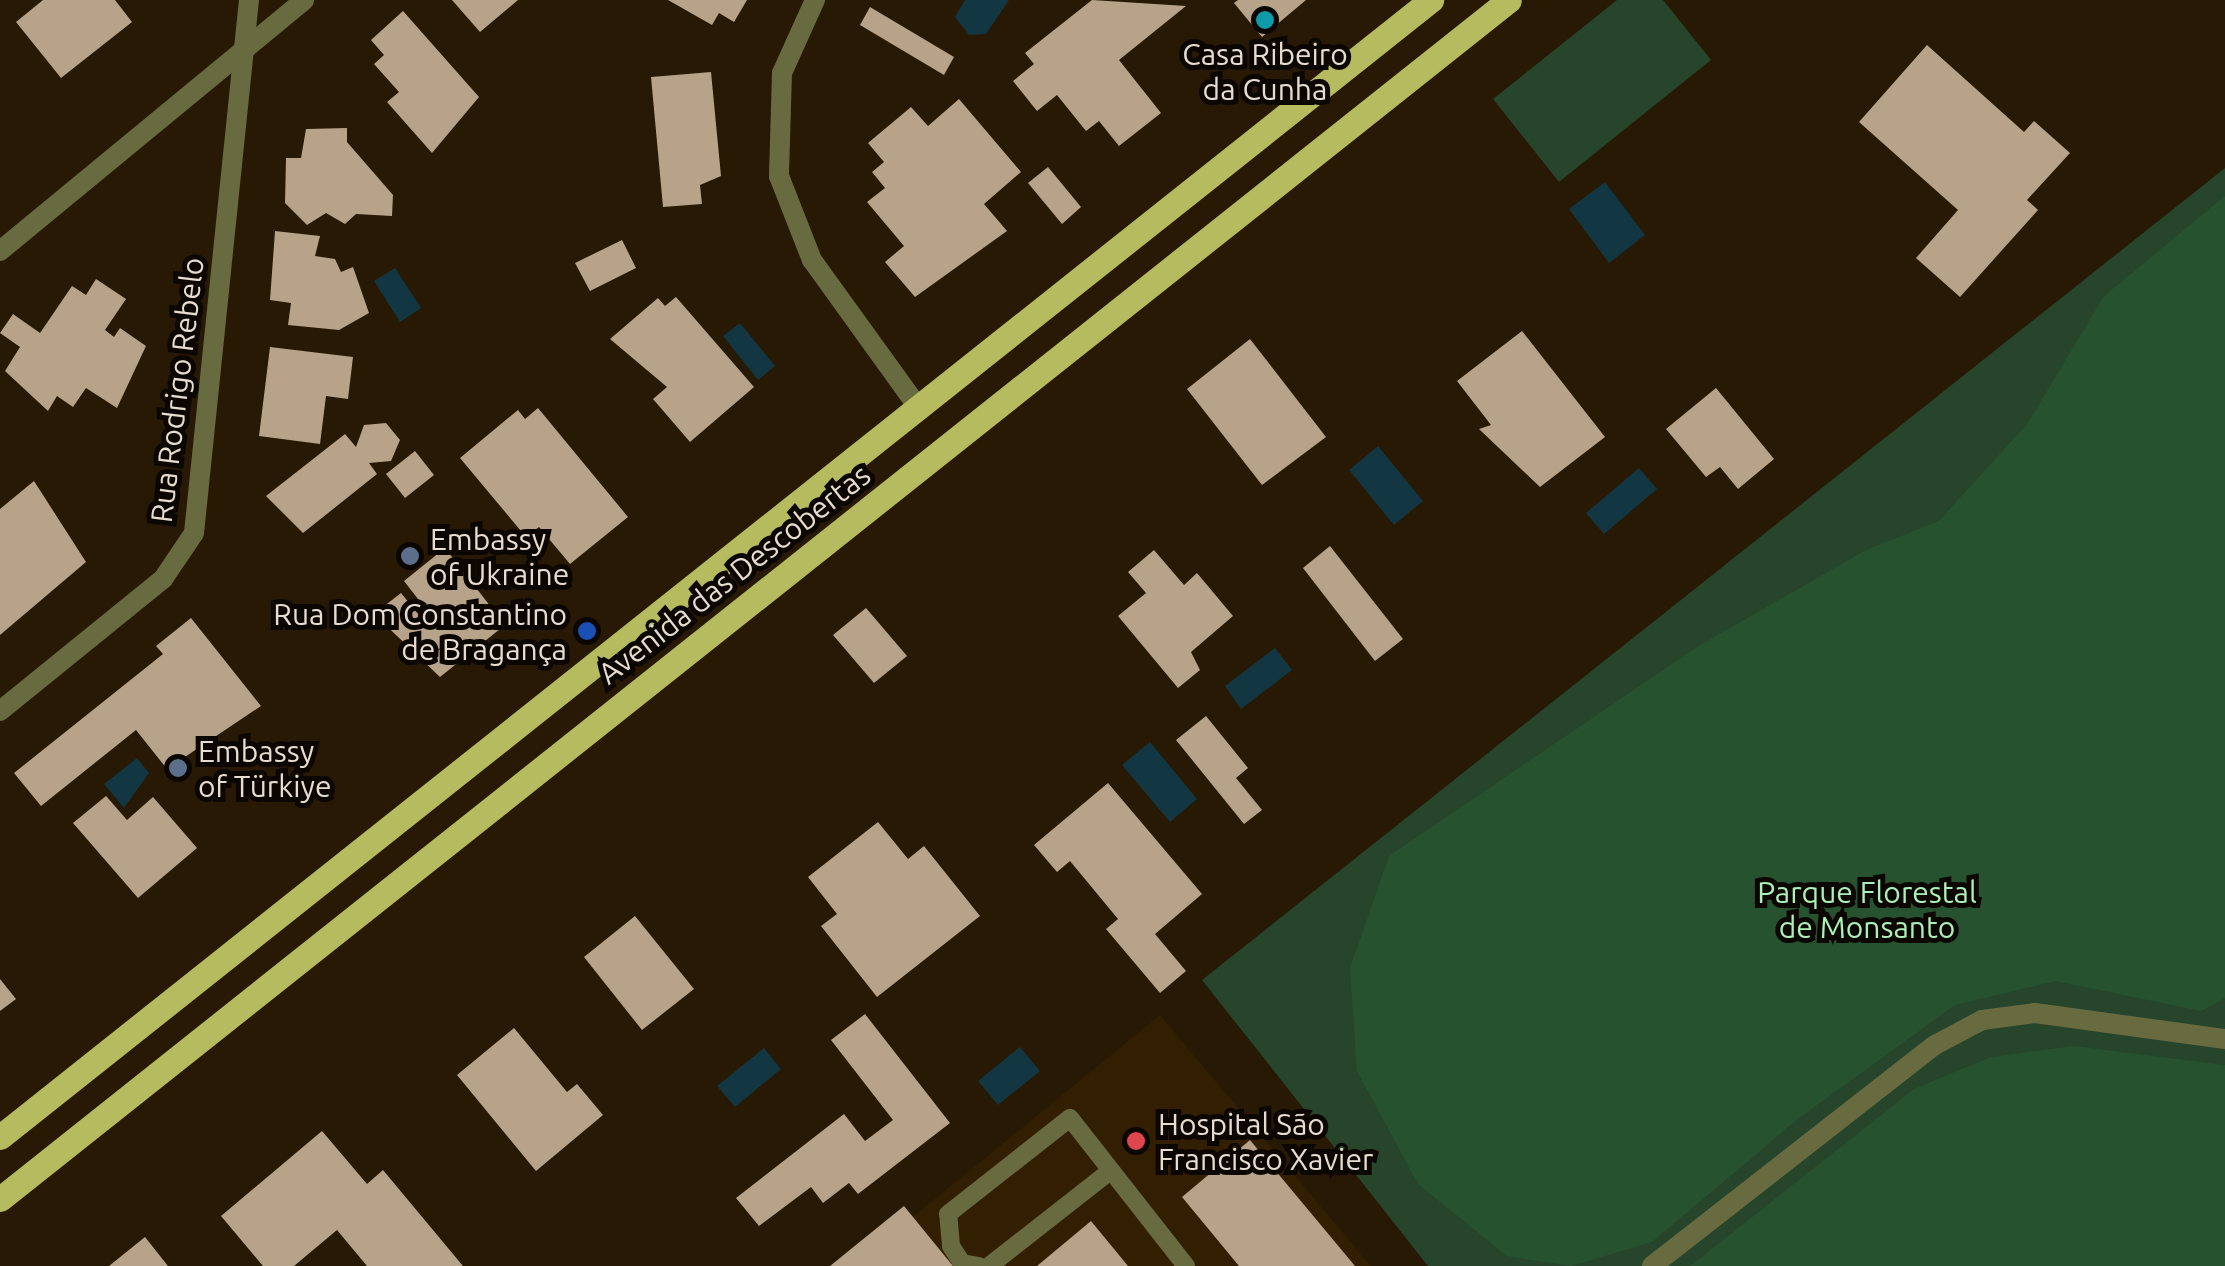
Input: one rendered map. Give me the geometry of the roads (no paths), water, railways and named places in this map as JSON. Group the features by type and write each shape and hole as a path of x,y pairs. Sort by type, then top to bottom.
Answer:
{"main road":[{"name":"Avenida das Descobertas","path":"0,1137 1431,0"},
{"name":"Avenida das Descobertas","path":"0,1199 1509,0"}],"street":[{"name":"Rua Rodrigo Rebelo","path":"0,711 163,579 194,533 248,0"},
{"path":"0,251 304,0"},
{"path":"816,0 782,73 778,176 812,260 918,408"},
{"path":"1652,1266 1935,1045 1982,1020 2035,1014 2225,1039"}],"lane":[{"path":"979,1266 962,1262 951,1246 948,1214 1070,1118 1186,1266"},
{"path":"988,1266 1109,1172"}],"water":[{"path":"965,0 1009,0 986,34 969,35 955,17"},
{"path":"1605,182 1645,235 1609,263 1569,209"},
{"path":"395,268 421,308 400,322 374,281"},
{"path":"740,323 775,366 758,380 723,336"},
{"path":"1378,446 1423,501 1394,525 1349,470"},
{"path":"1639,468 1657,489 1604,534 1586,513"},
{"path":"1275,648 1292,670 1241,709 1225,686"},
{"path":"1150,742 1197,799 1170,822 1122,765"},
{"path":"137,758 149,773 124,808 104,784"},
{"path":"1020,1047 1040,1071 998,1105 978,1081"},
{"path":"764,1048 781,1069 735,1107 717,1086"}],"place":[{"name":"Casa Ribeiro da Cunha","path":"1265,20"},
{"name":"Embassy of Ukraine","path":"410,556"},
{"name":"Rua Dom Constantino de Bragança","path":"587,631"},
{"name":"Embassy of Türkiye","path":"178,768"},
{"name":"Hospital São Francisco Xavier","path":"1136,1141"}],"park label":[{"name":"Parque Florestal de Monsanto","path":"1867,909"}]}
